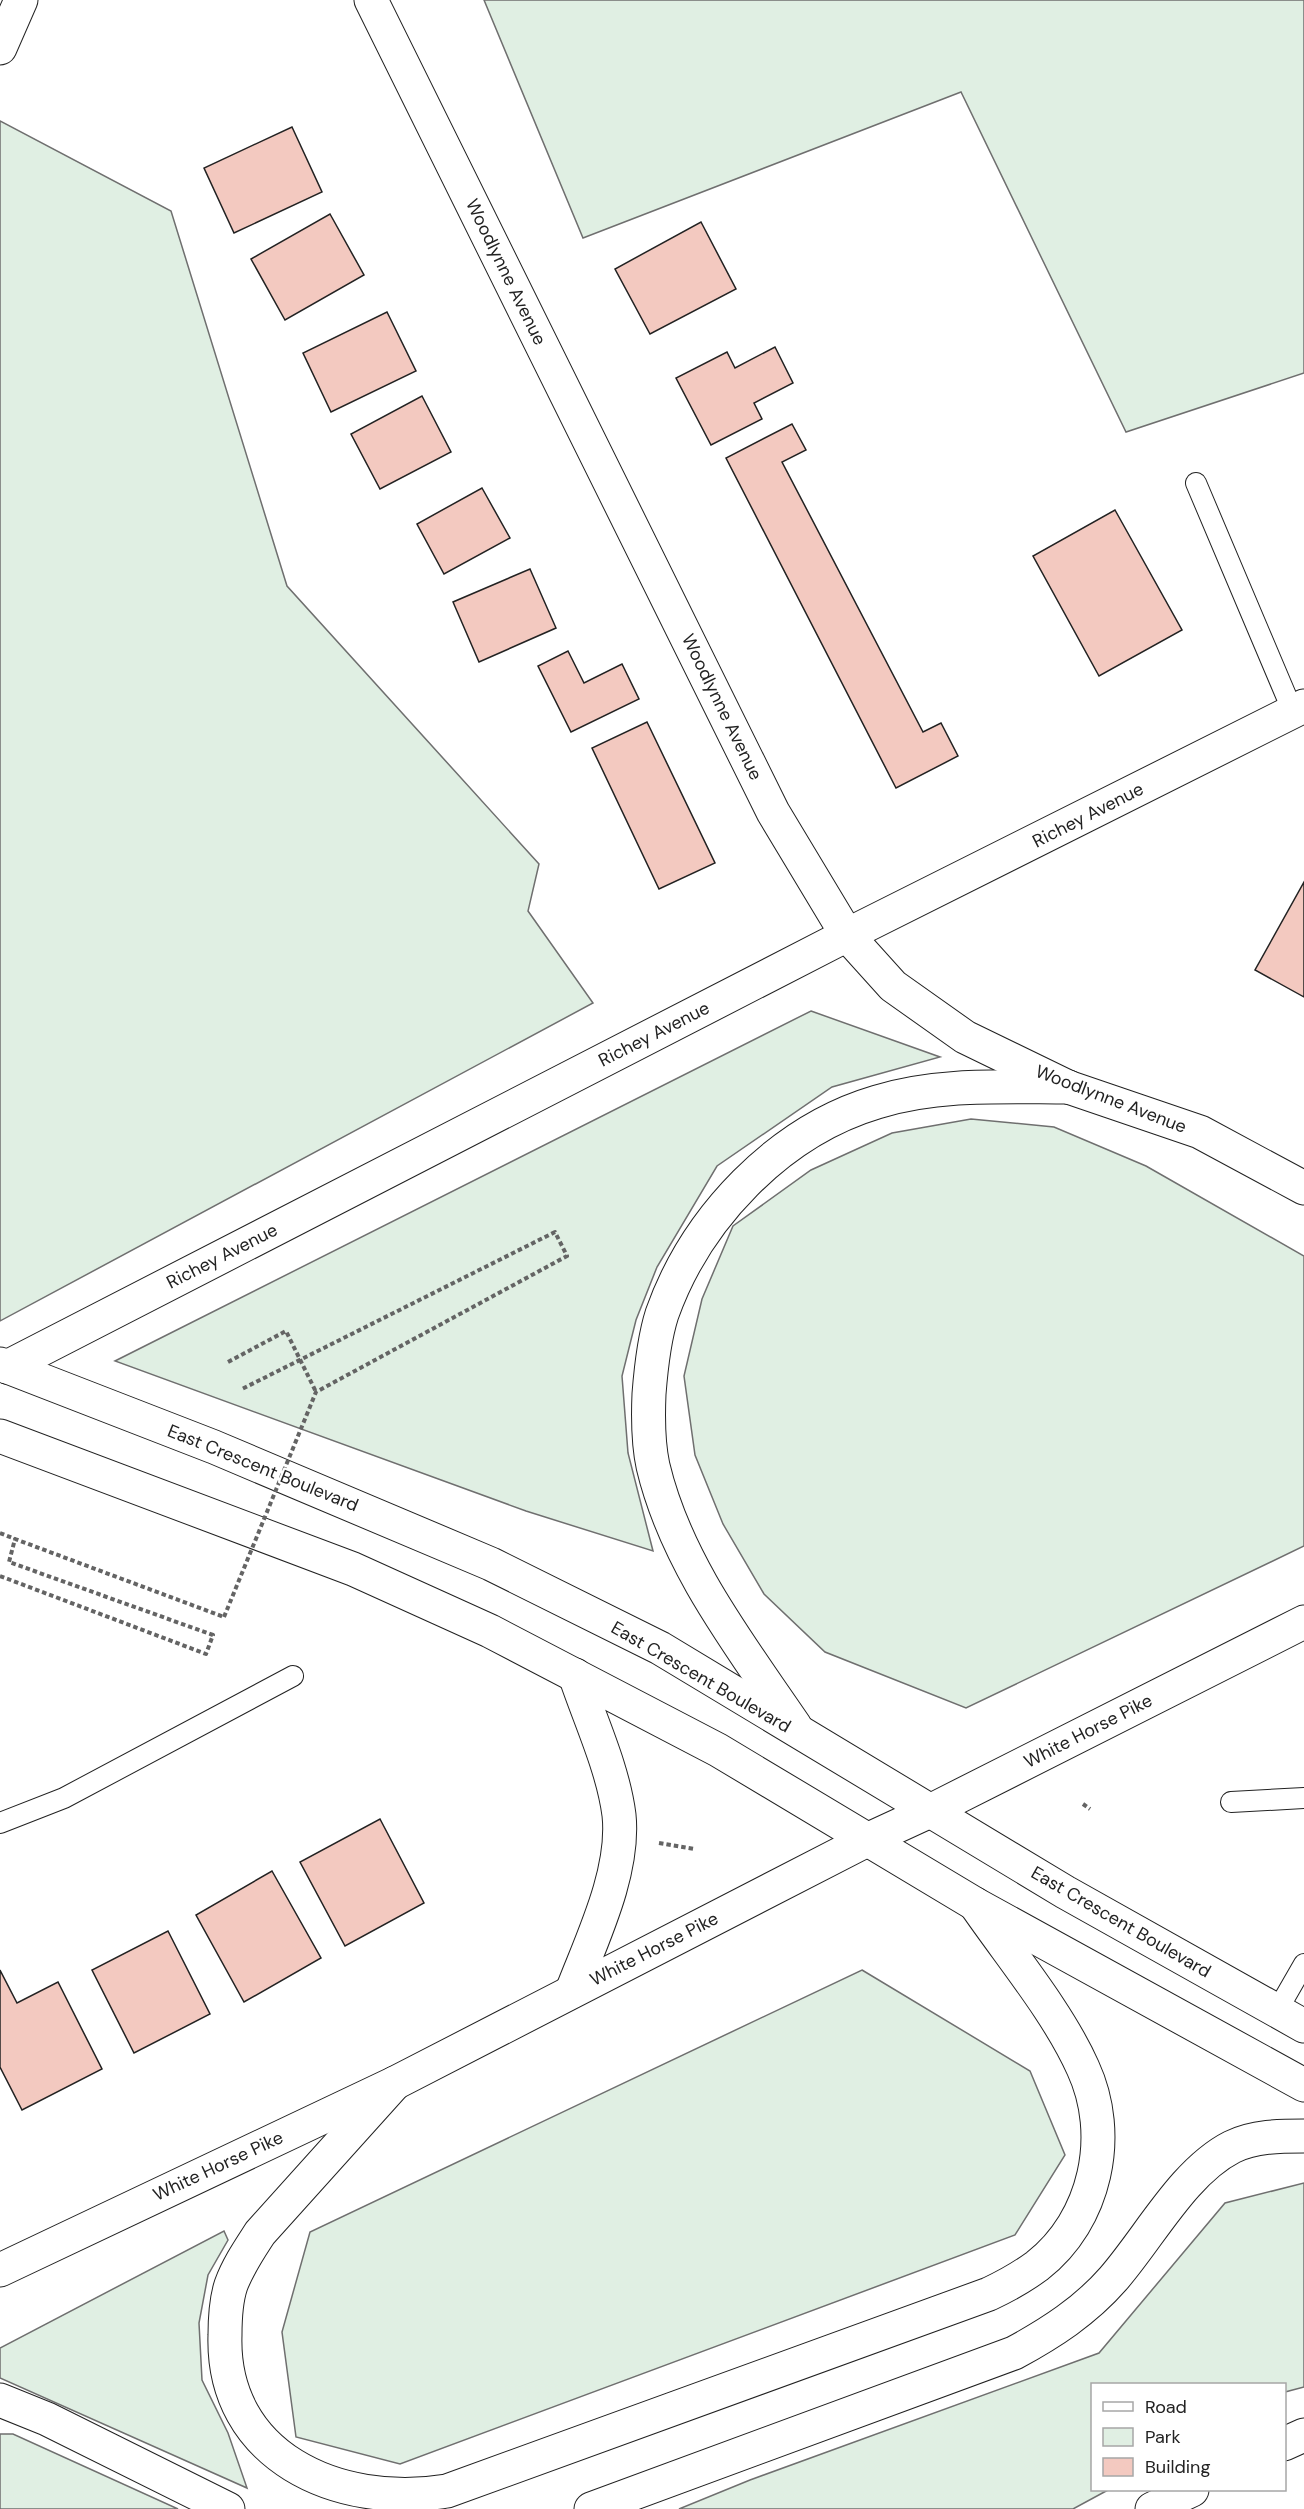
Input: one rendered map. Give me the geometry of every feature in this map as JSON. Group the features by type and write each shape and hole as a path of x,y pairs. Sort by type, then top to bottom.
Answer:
{"main road":[{"path":"0,48 21,0"},
{"name":"Woodlynne Avenue","path":"371,0 773,812 847,935 893,986 964,1037 1068,1087 1200,1132 1304,1188"},
{"name":"Richey Avenue","path":"3,1365 847,935 1298,709"},
{"path":"801,1735 710,1599 672,1525 653,1465 648,1415 651,1365 662,1314 684,1266 710,1223 770,1160 825,1124 877,1102 932,1091 981,1087 1068,1087"},
{"name":"East Crescent Boulevard","path":"3,1365 214,1447 491,1564 660,1648 1065,1892 1291,2019"},
{"path":"0,1436 353,1569 490,1631 718,1750 975,1904 1304,2085"},
{"name":"White Horse Pike","path":"0,2270 394,2083 867,1840 930,1811 1304,1622"},
{"path":"572,1991 604,1909 618,1852 619,1816 610,1779 575,1675"},
{"path":"394,2083 260,2233 243,2260 231,2286 225,2323 224,2354 231,2386 248,2426 266,2449 286,2468 309,2483 334,2493 377,2501 422,2499 447,2491 989,2294 1038,2266 1063,2240 1083,2208 1093,2182 1098,2156 1098,2118 1093,2094 1069,2039 975,1904"},
{"path":"591,2509 1014,2353 1050,2333 1084,2309 1112,2281 1187,2185 1210,2162 1233,2146 1253,2140 1304,2136"},
{"path":"0,2400 47,2419 228,2509"},
{"path":"1286,2443 1304,2434"},
{"path":"1152,2509 1190,2491"}],"lane":[{"path":"1196,483 1298,709"},
{"path":"0,1823 64,1798 293,1676"},
{"path":"1231,1802 1304,1798"},
{"path":"1291,2019 1304,1964"}],"path":[{"path":"0,1533 224,1617 316,1392 567,1256 555,1232 242,1389"},
{"path":"228,1362 286,1331 316,1392"},
{"path":"0,1576 206,1654 213,1635 9,1562 15,1539"},
{"path":"1083,1804 1090,1809"},
{"path":"659,1844 695,1850"}],"green space":[{"path":"484,0 1304,0 1304,373 1126,432 961,92 583,238"},
{"path":"0,121 171,211 287,586 539,864 528,911 593,1003 0,1321"},
{"path":"811,1011 940,1057 832,1087 717,1166 657,1267 636,1320 622,1376 628,1453 653,1551 526,1511 115,1361"},
{"path":"971,1119 1054,1127 1146,1166 1304,1256 1304,1546 966,1708 825,1652 764,1594 723,1524 695,1455 684,1376 702,1299 733,1226 811,1170 892,1133"},
{"path":"862,1970 1030,2071 1065,2155 1015,2235 400,2464 296,2437 282,2332 310,2232"},
{"path":"1304,2183 1304,2387 1286,2392 1286,2383 1091,2383 1091,2491 1106,2491 1073,2509 679,2509 750,2480 1099,2353 1225,2203"},
{"path":"224,2231 228,2240 208,2275 199,2323 202,2380 228,2433 247,2488 0,2378 0,2348"},
{"path":"0,2434 13,2434 178,2509 0,2509"}],"building":[{"path":"292,127 322,192 234,233 204,168"},
{"path":"330,214 364,275 285,320 251,259"},
{"path":"701,222 736,289 650,334 615,269"},
{"path":"387,312 416,371 331,412 303,353"},
{"path":"775,347 793,383 754,403 762,419 711,445 676,378 727,352 735,368"},
{"path":"422,396 451,452 380,489 351,434"},
{"path":"792,424 806,450 782,462 923,732 941,723 958,756 896,788 726,458"},
{"path":"482,488 510,538 444,574 417,524"},
{"path":"1115,510 1182,630 1099,676 1033,556"},
{"path":"530,569 556,628 479,662 453,602"},
{"path":"568,651 584,683 622,664 639,699 571,732 538,666"},
{"path":"647,722 715,863 659,889 592,748"},
{"path":"1304,882 1304,997 1255,970"},
{"path":"380,1819 424,1903 345,1946 300,1862"},
{"path":"272,1871 321,1958 244,2002 196,1915"},
{"path":"168,1931 210,2014 134,2053 92,1970"},
{"path":"0,1970 17,2003 58,1982 102,2069 22,2110 0,2067"}]}
